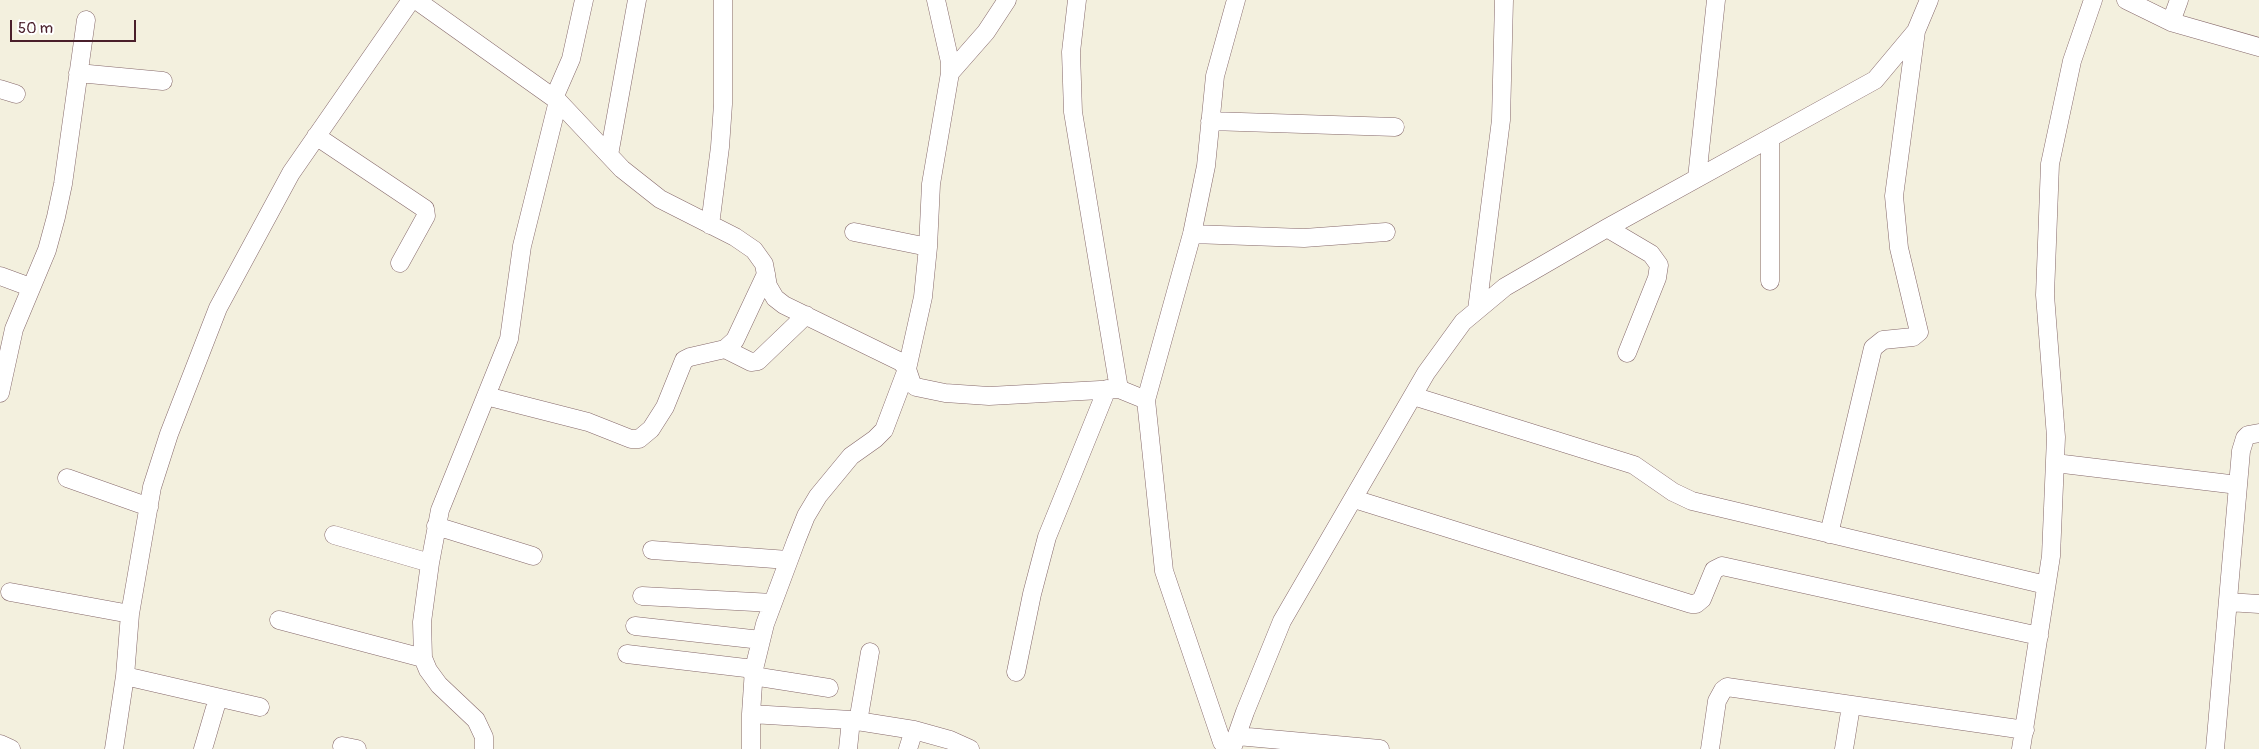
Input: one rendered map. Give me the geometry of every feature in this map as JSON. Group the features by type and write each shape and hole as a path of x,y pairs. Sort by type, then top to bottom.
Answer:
{"street":[{"path":"114,749 125,676 130,614 152,488 169,434 218,308 291,173 411,0"},
{"path":"416,0 556,100 609,155 640,184 660,199 747,244 764,264 770,293 775,298 806,316 895,359 907,369 910,380 916,387 968,396 1113,389 1146,400"},
{"path":"484,749 484,737 476,720 439,685 428,670 423,658 422,622 430,562 436,526 446,490 499,369 509,339 522,246 556,100 571,59 584,0"},
{"path":"609,155 637,0"},
{"path":"710,225 724,104 723,0"},
{"path":"751,749 750,714 754,673 761,640 788,560 806,516 818,496 851,456 876,439 884,430 907,369 923,297 931,184 950,74 950,62 936,0"},
{"path":"950,74 986,32 1007,0"},
{"path":"1016,672 1032,594 1047,537 1113,389 1072,102 1071,52 1077,0"},
{"path":"1236,0 1215,76 1206,166 1192,234 1146,400 1164,571 1222,742 1232,745 1380,749"},
{"path":"1477,310 1501,120 1504,0"},
{"path":"1697,178 1716,0"},
{"path":"1829,534 1873,348 1883,340 1913,337 1919,332 1899,248 1894,196 1916,31 1929,0"},
{"path":"2021,749 2050,556 2055,462 2056,437 2045,296 2050,164 2072,61 2093,0"},
{"path":"2126,0 2171,22 2259,47"},
{"path":"2171,22 2179,0"},
{"path":"0,393 14,330 30,287 47,250 56,217 63,184 86,20"},
{"path":"1232,745 1282,621 1426,373 1463,322 1505,287 1607,228 1876,80 1916,31"},
{"path":"78,73 164,81"},
{"path":"1210,121 1395,127"},
{"path":"316,136 426,209 426,216 400,263"},
{"path":"1770,138 1770,281"},
{"path":"1607,228 1651,254 1659,265 1657,278 1627,353"},
{"path":"854,232 928,247"},
{"path":"1192,234 1304,238 1386,232"},
{"path":"486,396 588,422 631,439 639,439 651,429 665,408 684,360 725,349 735,340 766,274"},
{"path":"0,276 30,287"},
{"path":"725,349 751,362 758,361 806,316"},
{"path":"1413,396 1634,465 1672,492 1692,501 2046,586"},
{"path":"2215,749 2238,485 2245,438 2248,435 2259,433"},
{"path":"2055,462 2238,485"},
{"path":"67,478 149,507"},
{"path":"1354,499 1690,604 1700,602 1714,570 1722,566 2039,636"},
{"path":"436,526 533,556"},
{"path":"334,535 430,562"},
{"path":"652,550 788,560"},
{"path":"10,592 130,614"},
{"path":"642,596 773,603"},
{"path":"2228,602 2259,604"},
{"path":"279,620 423,658"},
{"path":"634,626 761,640"},
{"path":"848,749 870,652"},
{"path":"627,654 754,673 829,688"},
{"path":"125,676 260,707"},
{"path":"1710,749 1717,701 1723,690 1727,687 2025,730"},
{"path":"203,749 218,698"},
{"path":"1844,749 1851,706"},
{"path":"750,714 855,721 914,730 950,740 970,749"},
{"path":"908,749 914,730"},
{"path":"0,744 11,749"}]}
